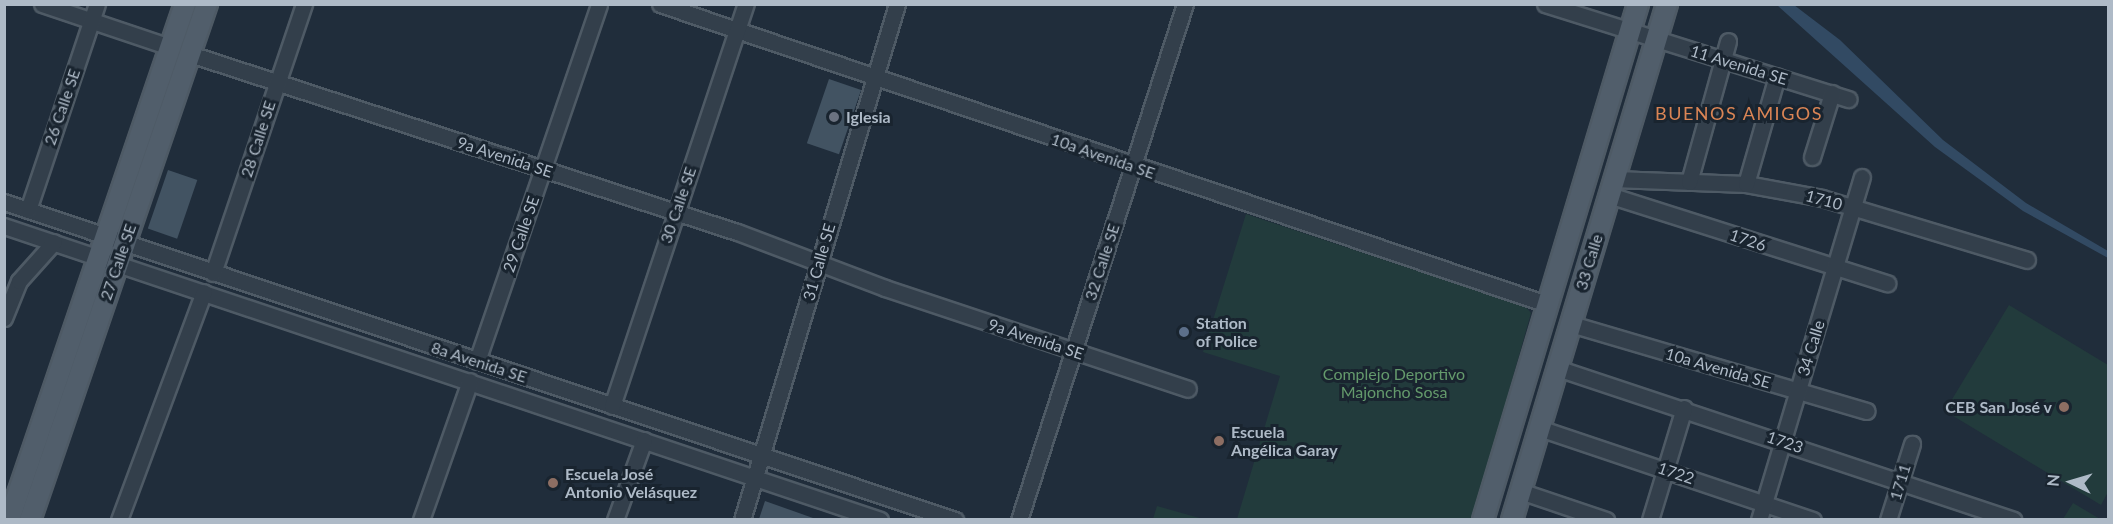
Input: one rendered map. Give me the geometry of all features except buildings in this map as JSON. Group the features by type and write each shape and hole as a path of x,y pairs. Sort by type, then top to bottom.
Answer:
{"main road":[{"name":"27 Calle SE","path":"9,519 185,4"},
{"name":"27 Calle SE","path":"30,519 207,4"},
{"name":"33 Calle","path":"1483,519 1638,4"},
{"name":"33 Calle","path":"1512,519 1667,4"}],"street":[{"path":"42,4 170,47"},
{"name":"26 Calle SE","path":"28,210 97,4"},
{"name":"28 Calle SE","path":"213,273 304,4"},
{"name":"29 Calle SE","path":"477,361 599,4"},
{"name":"10a Avenida SE","path":"660,4 1133,166 1547,304"},
{"name":"30 Calle SE","path":"612,406 746,4"},
{"name":"31 Calle SE","path":"742,519 763,456 897,4"},
{"name":"32 Calle SE","path":"1019,519 1185,4"},
{"name":"11 Avenida SE","path":"1545,4 1849,99"},
{"path":"1689,182 1728,41"},
{"name":"9a Avenida SE","path":"190,54 675,212 819,262 885,288 1188,389"},
{"path":"1746,184 1777,76"},
{"path":"1812,157 1832,93"},
{"name":"34 Calle","path":"1759,519 1862,177"},
{"name":"1710","path":"1612,187 1689,182 1746,184 1852,208 2027,260"},
{"name":"1726","path":"1612,187 1834,269 1887,283"},
{"name":"8a Avenida SE","path":"4,202 28,210 101,247 118,263 880,519"},
{"name":"8a Avenida SE","path":"4,226 54,242 101,247 124,244 955,519"},
{"path":"4,318 19,282 54,242"},
{"path":"119,519 204,292"},
{"name":"10a Avenida SE","path":"1570,324 1866,411"},
{"name":"1723","path":"1557,368 1783,441 2008,519"},
{"path":"421,519 470,381"},
{"path":"1650,519 1684,408"},
{"name":"1722","path":"1539,428 1813,519"},
{"path":"615,519 644,440"},
{"name":"1711","path":"1888,519 1912,444"},
{"path":"1520,491 1606,519"}],"green space":[{"name":"Complejo Deportivo Majoncho Sosa","path":"1246,214 1526,307 1531,313 1473,519 1237,519 1280,376 1203,352"},
{"path":"2009,305 2108,365 2108,492 2101,505 1945,411"},
{"path":"2073,503 2100,519 2063,519"},
{"path":"1157,506 1203,519 1153,519"}],"water":[{"path":"1777,5 1794,5 1840,40 1943,140 2026,203 2108,251 2108,258 2023,211 1935,147"}],"place":[{"name":"Iglesia","path":"834,117"},
{"name":"Station of Police","path":"1184,332"},
{"name":"CEB San José v","path":"2064,407"},
{"name":"Escuela Angélica Garay","path":"1219,441"},
{"name":"Escuela José Antonio Velásquez","path":"553,483"}],"district":[{"name":"BUENOS AMIGOS","path":"1739,113"}]}
